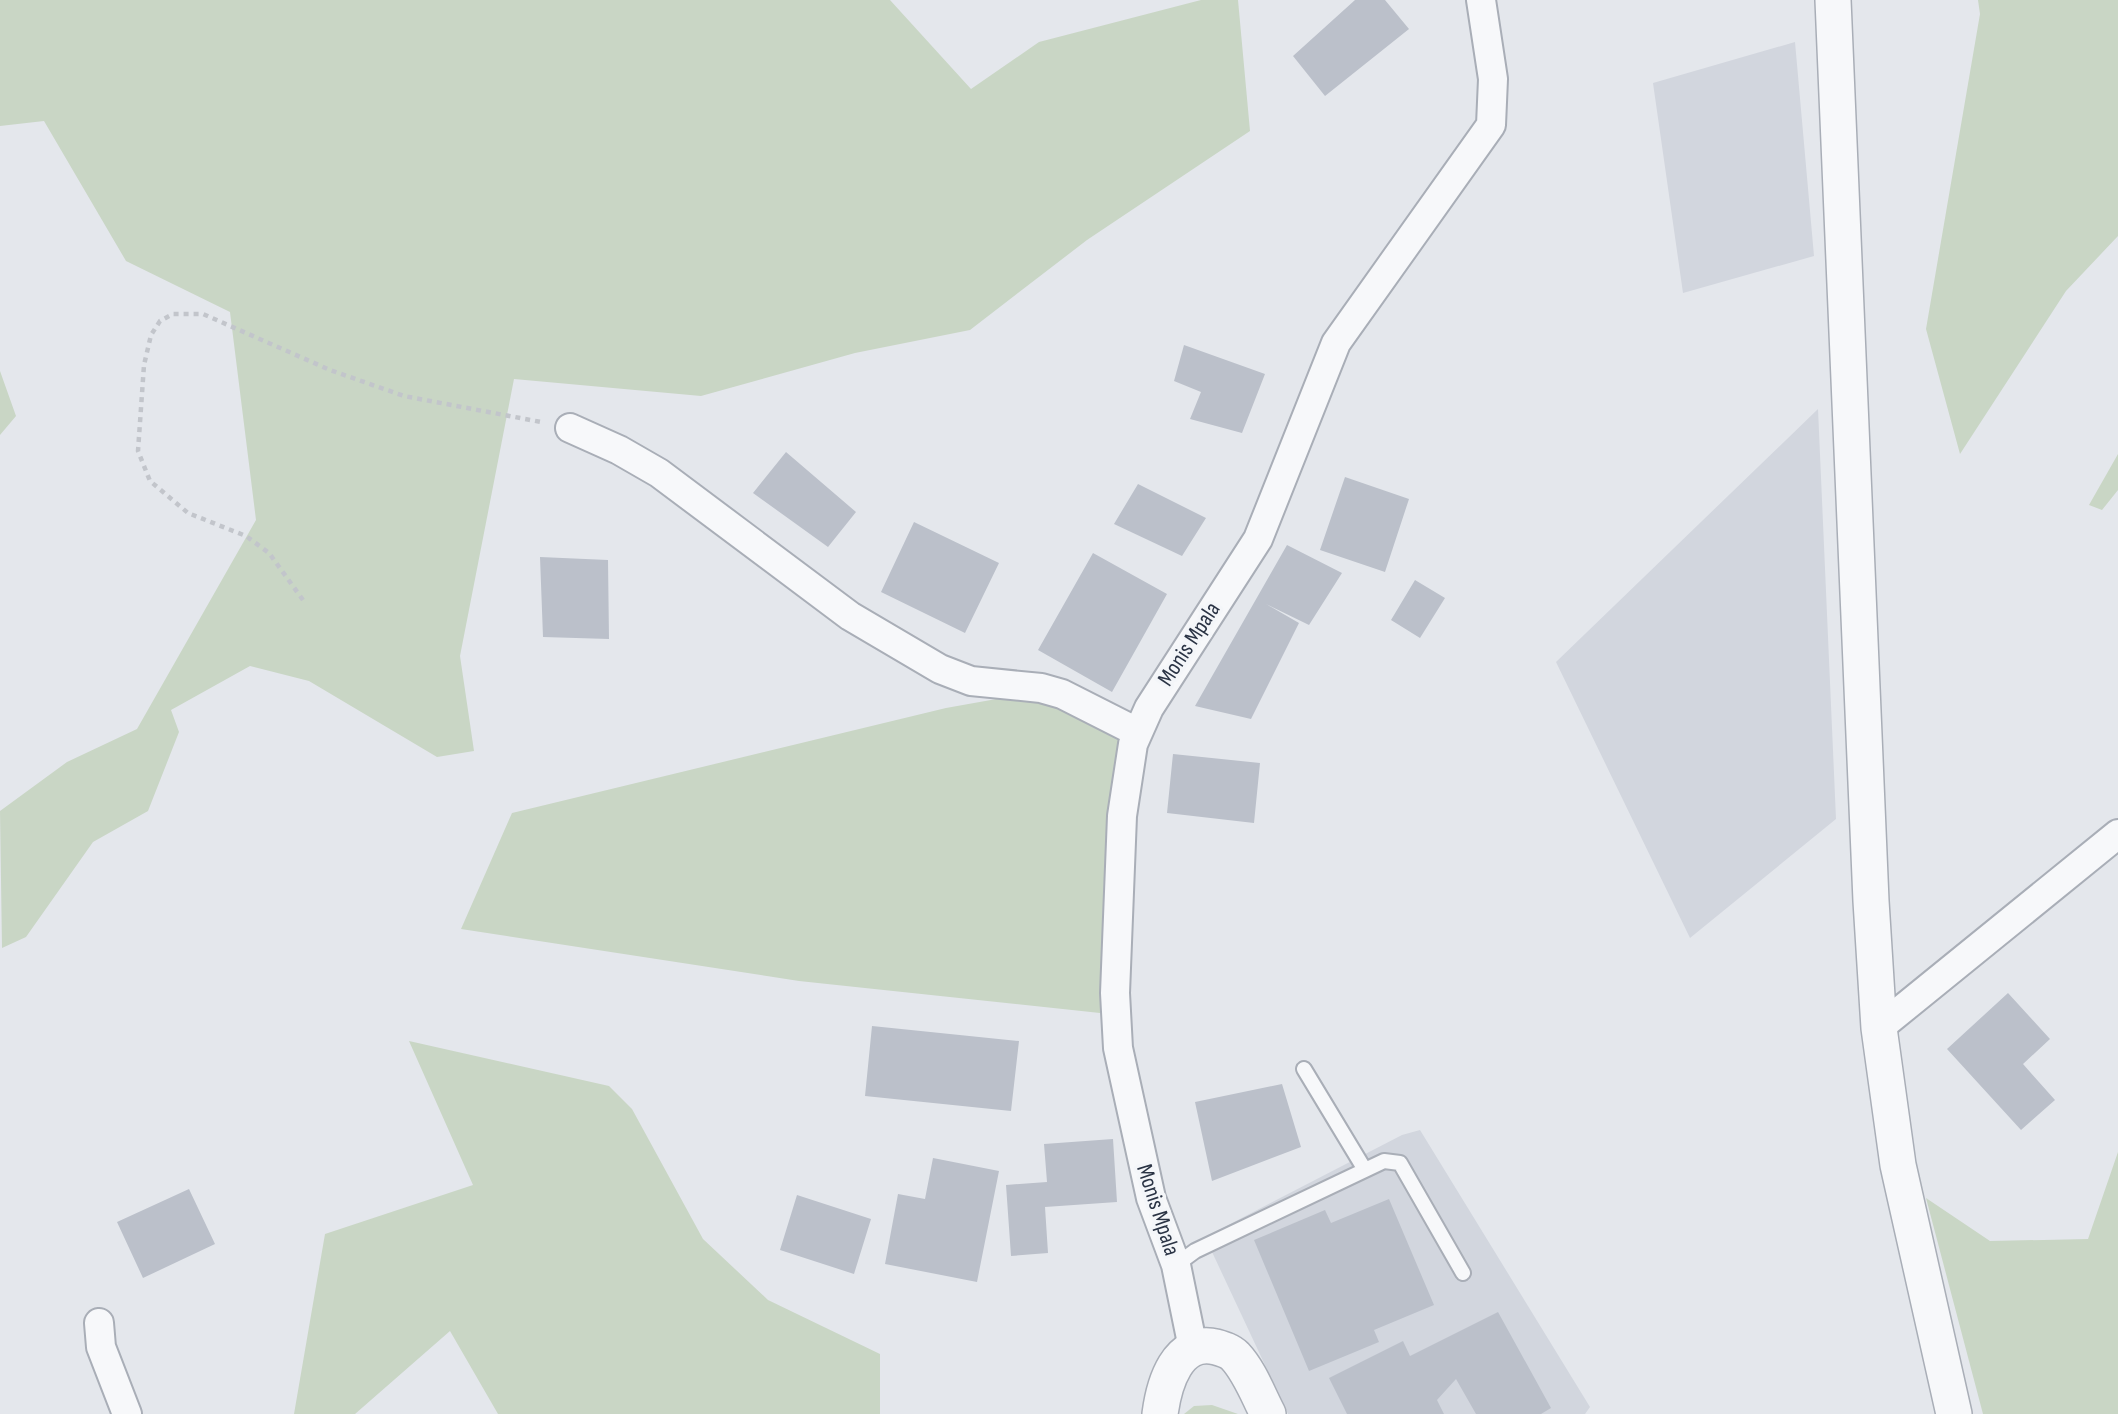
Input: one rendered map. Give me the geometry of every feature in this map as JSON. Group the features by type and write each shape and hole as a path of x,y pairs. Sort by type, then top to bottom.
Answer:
{"street":[{"name":"Monis Mpala","path":"1193,1348 1176,1265 1151,1198 1118,1048 1115,993 1119,848 1125,783 1137,732 1171,671 1258,539 1336,343 1491,124 1493,79 1481,0"},
{"path":"1833,0 1871,901 1880,1028 1903,1189 1954,1414"},
{"path":"570,428 619,450 659,473 850,616 940,669 971,681 1041,688 1062,694 1137,732"},
{"path":"1880,1028 2118,834"},
{"path":"99,1323 101,1347 127,1414"},
{"path":"1160,1414 1170,1376 1182,1355 1193,1348 1207,1345 1234,1355 1268,1414"}],"lane":[{"path":"1304,1069 1365,1170"},
{"path":"1176,1265 1195,1251 1384,1161 1400,1163 1463,1273"}],"path":[{"path":"303,600 269,553 246,536 188,513 150,481 138,451 138,438 144,365 151,335 160,321 173,314 203,314 330,370 404,396 570,428"}],"shaded area":[{"path":"1795,42 1814,256 1683,293 1653,83"},
{"path":"1818,409 1836,819 1690,938 1556,662"},
{"path":"1420,1130 1590,1407 1585,1414 1288,1414 1205,1237 1402,1135"}],"green space":[{"path":"0,0 890,0 971,89 1039,42 1201,0 1238,0 1250,131 1087,240 970,330 855,353 701,396 514,379 460,656 474,751 437,757 309,681 250,666 171,710 179,732 148,811 93,842 26,937 2,948 0,811 67,762 137,729 256,520 230,312 126,261 44,121 0,126"},
{"path":"1978,0 2118,0 2118,236 2066,291 1960,454 1926,329 1980,14"},
{"path":"0,371 16,416 0,435"},
{"path":"2118,454 2118,490 2102,510 2089,505"},
{"path":"1002,698 1037,701 1065,708 1123,737 1110,804 1107,839 1100,1013 799,981 461,929 512,813 946,708"},
{"path":"409,1041 609,1086 632,1109 703,1239 768,1300 880,1354 880,1414 498,1414 450,1331 355,1414 294,1414 325,1234 473,1185"},
{"path":"2118,1152 2118,1414 1983,1414 1926,1198 1990,1241 2088,1239"},
{"path":"1212,1405 1238,1414 1184,1414 1194,1406"}],"building":[{"path":"1355,0 1385,0 1409,29 1325,96 1293,56"},
{"path":"1184,345 1265,374 1242,433 1190,419 1201,392 1174,381"},
{"path":"786,452 856,512 828,547 753,493"},
{"path":"1345,477 1409,499 1385,572 1320,550"},
{"path":"1138,484 1206,518 1182,556 1114,524"},
{"path":"914,522 999,563 965,633 881,592"},
{"path":"1287,545 1342,573 1309,625 1266,604 1299,623 1251,719 1195,706"},
{"path":"1093,553 1167,594 1112,692 1038,650"},
{"path":"540,557 608,560 609,639 543,637"},
{"path":"1415,580 1445,598 1420,638 1391,620"},
{"path":"1173,754 1260,763 1254,823 1167,813"},
{"path":"2008,993 2050,1039 2023,1064 2055,1100 2021,1130 1947,1049"},
{"path":"872,1026 1019,1041 1011,1111 865,1096"},
{"path":"1282,1084 1301,1147 1212,1181 1195,1102"},
{"path":"1113,1139 1117,1202 1045,1207 1048,1253 1011,1256 1006,1185 1047,1182 1044,1144"},
{"path":"933,1158 999,1171 977,1282 885,1264 898,1194 925,1199"},
{"path":"189,1189 215,1244 143,1278 117,1222"},
{"path":"797,1195 871,1219 854,1274 780,1250"},
{"path":"1389,1199 1434,1305 1374,1330 1379,1342 1309,1371 1254,1240 1325,1210 1331,1223"},
{"path":"1498,1312 1551,1408 1541,1414 1476,1414 1456,1379 1437,1400 1444,1414 1347,1414 1329,1378 1403,1341 1410,1356"}]}
